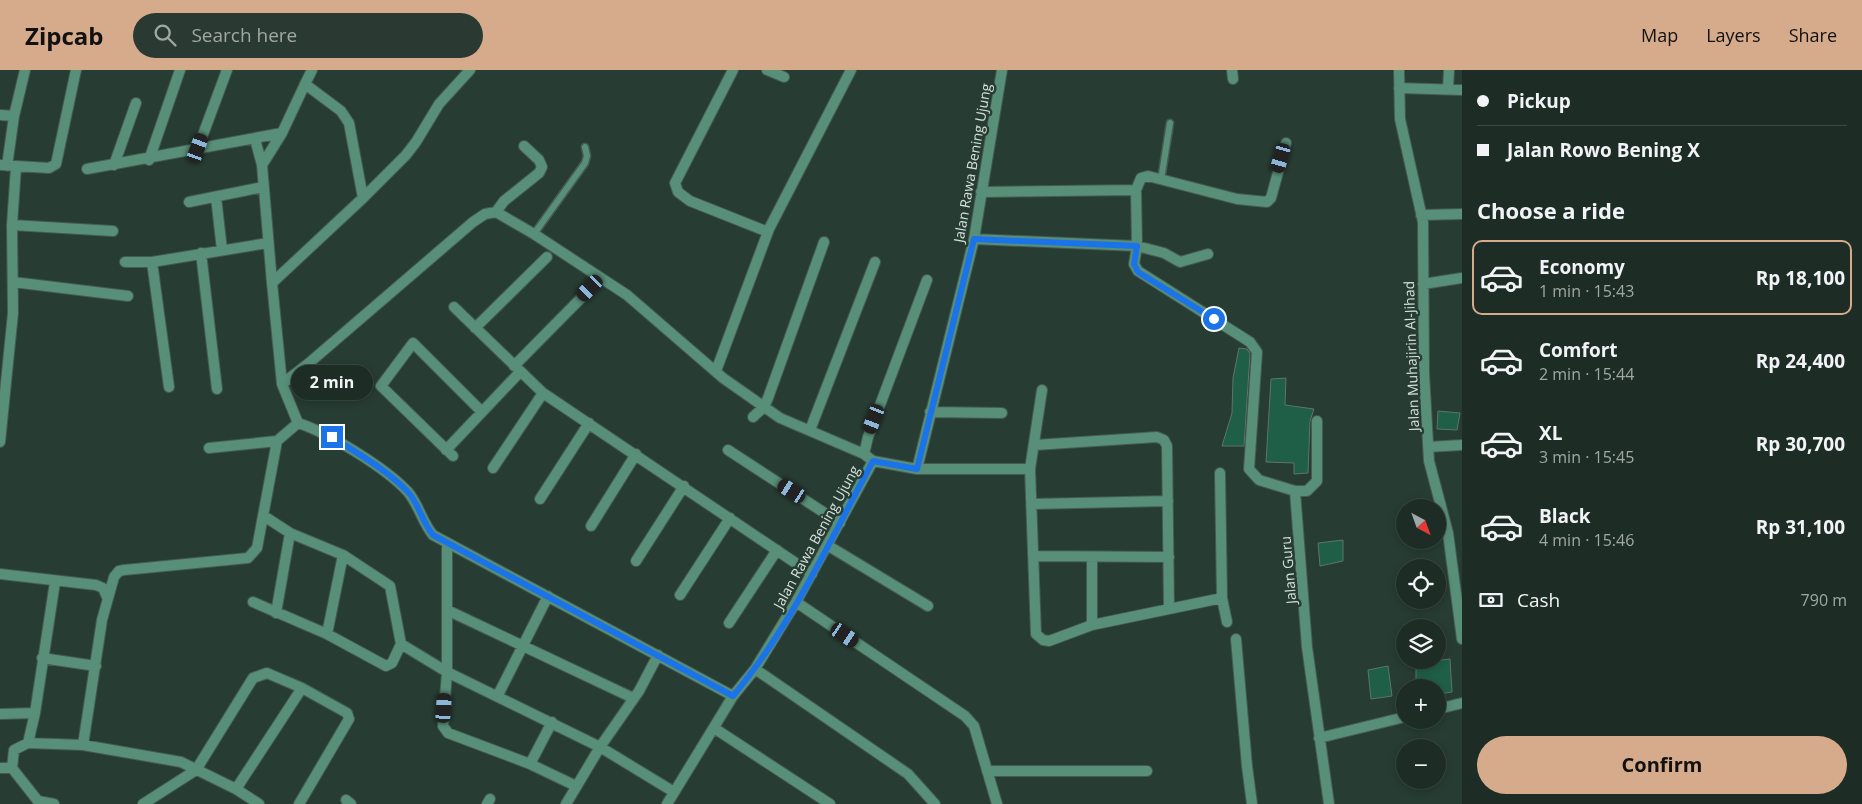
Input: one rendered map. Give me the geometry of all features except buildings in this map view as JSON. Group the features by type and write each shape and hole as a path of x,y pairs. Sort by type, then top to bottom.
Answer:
{"street":[{"path":"0,442 13,313 14,282 8,166 14,116 25,70"},
{"path":"8,166 49,168 56,164 76,70"},
{"path":"149,160 180,70"},
{"path":"198,148 227,70"},
{"path":"262,165 282,134 312,70"},
{"path":"272,282 363,198 406,155 439,104 470,70"},
{"path":"733,70 675,183 676,188 690,201 768,232"},
{"path":"767,70 784,77"},
{"path":"716,371 768,232 851,70"},
{"name":"Jalan Rawa Bening Ujung","path":"667,804 733,696 755,669 796,602 873,461 917,469 974,239 1002,70"},
{"name":"Jalan Muhajirin Al-Jihad","path":"1399,70 1400,119 1421,215 1424,373 1429,461 1448,533 1459,590 1462,639"},
{"path":"1448,89 1449,70"},
{"path":"306,84 341,111 348,122 363,198"},
{"path":"1399,88 1462,90"},
{"path":"114,165 136,103"},
{"path":"0,115 14,116"},
{"path":"87,170 282,134"},
{"path":"255,139 262,165 282,384 298,423 332,437 397,482 413,499 426,527 433,535 447,544 733,696"},
{"path":"1286,143 1271,198 1268,202 1237,199 1148,176 1141,178 1136,190 1137,246 1134,264 1138,272 1250,342 1257,352 1249,469 1259,480 1295,490 1306,491 1314,486 1317,481 1317,421"},
{"path":"496,212 504,201 539,173 542,167 539,160 524,146"},
{"path":"190,202 263,187"},
{"path":"981,192 1136,190"},
{"path":"216,196 222,250"},
{"path":"282,384 330,346 473,222 485,214 496,212 534,234 627,295 716,371 780,418 864,454 873,461"},
{"path":"1421,215 1462,214"},
{"path":"12,224 112,231"},
{"path":"974,239 1137,246 1164,253 1180,262 1208,254"},
{"path":"753,417 764,407 824,242"},
{"path":"125,262 152,262 268,243"},
{"path":"201,253 217,389"},
{"path":"475,328 547,257"},
{"path":"152,262 168,387"},
{"path":"810,430 875,262"},
{"path":"1423,284 1462,278"},
{"path":"864,454 868,437 927,280"},
{"path":"14,282 128,296"},
{"path":"482,412 413,343 381,386 449,453 517,369 590,288"},
{"path":"454,307 543,393 684,486 812,574"},
{"path":"1042,390 1030,469 1036,634 1043,640 1049,641 1092,625 1222,598"},
{"path":"492,468 543,393"},
{"path":"930,412 1002,413"},
{"path":"209,448 276,441 298,423"},
{"path":"540,499 589,423"},
{"path":"1035,446 1157,437 1164,440 1167,446 1169,609"},
{"path":"83,745 107,597 114,577 118,572 241,560 252,554 257,548 276,441"},
{"path":"1428,447 1462,445"},
{"path":"728,450 840,523"},
{"path":"591,526 636,454"},
{"path":"917,469 1030,469"},
{"path":"1220,473 1222,598 1227,622"},
{"path":"636,561 684,486"},
{"name":"Jalan Guru","path":"1295,490 1307,647 1330,804"},
{"path":"1032,504 1168,501"},
{"path":"253,602 327,634 386,666 392,663 401,644 390,586 343,555 290,532 267,518"},
{"path":"680,595 730,518"},
{"path":"276,613 290,532"},
{"path":"447,544 447,672 443,726 445,730 530,764 576,786"},
{"path":"827,545 928,606"},
{"path":"729,623 777,550"},
{"path":"327,634 343,555"},
{"path":"1034,556 1169,557"},
{"path":"1092,557 1092,625"},
{"path":"0,576 96,586 103,588 107,597"},
{"path":"28,744 35,713 55,582"},
{"path":"498,696 548,596"},
{"path":"796,602 965,716 974,726 997,804"},
{"path":"447,610 633,698"},
{"path":"1236,639 1252,804"},
{"path":"401,644 447,672 600,747 674,792"},
{"path":"566,804 658,655"},
{"path":"42,658 96,666"},
{"path":"755,669 908,774 935,804"},
{"path":"143,804 196,770 253,678 267,673 302,688 347,713 349,719 298,804"},
{"path":"236,790 302,688"},
{"path":"1446,706 1462,702"},
{"path":"0,714 35,713"},
{"path":"1319,738 1396,719"},
{"path":"530,764 552,722"},
{"path":"714,728 830,804"},
{"path":"54,804 38,801 12,768 14,750 28,744 83,745 181,762 236,790 252,803"},
{"path":"0,768 12,768"},
{"path":"987,771 1147,771"}],"lane":[{"path":"1161,180 1170,123"},
{"path":"534,234 585,163 588,156 585,148"}],"route":[{"path":"332,437 361,455 407,491 422,516 426,527 433,535 733,696 755,669 796,602 873,461 917,469 974,239 1137,246 1134,264 1138,272 1214,319"}]}
